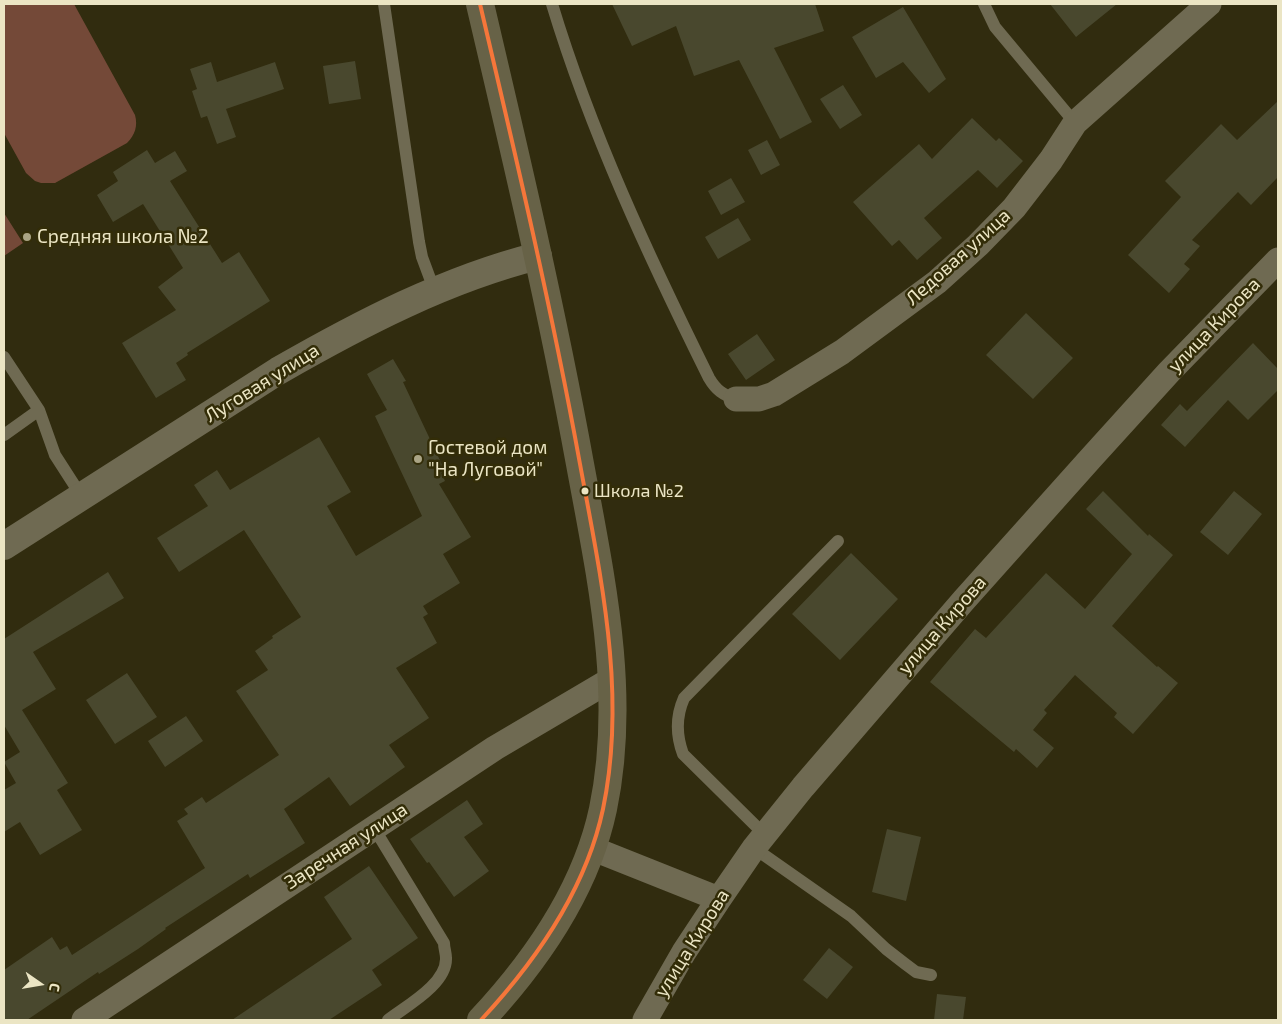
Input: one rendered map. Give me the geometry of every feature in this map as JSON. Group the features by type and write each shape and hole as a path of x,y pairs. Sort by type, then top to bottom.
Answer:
{"main road":[{"path":"480,4 538,256 569,404 599,563 607,618 613,712 611,749 602,811 579,880 543,943 481,1020"}],"street":[{"name":"Ледовая улица","path":"736,399 760,399 774,394 842,352 937,282 978,246 1014,208 1051,160 1075,123 1209,4"},
{"name":"Луговая улица","path":"4,546 278,371 324,345 467,277 538,256"},
{"name":"улица Кирова","path":"645,1020 684,952 759,841 854,727 1084,465 1169,372 1278,260"},
{"name":"Заречная улица","path":"84,1020 495,748 612,680"},
{"path":"591,848 719,899"}],"lane":[{"path":"384,4 418,242 435,292"},
{"path":"552,4 572,66 589,110 670,300 708,378 715,388 724,395 736,399"},
{"path":"984,4 995,27 1075,123"},
{"path":"4,357 39,410 55,455 82,497"},
{"path":"4,435 39,410"},
{"path":"838,541 684,698 680,708 678,740 683,754 759,841 845,911 904,963 916,972 931,975"},
{"path":"374,828 444,943 446,960 442,974 434,986 388,1020"}],"shaded area":[{"path":"4,4 74,4 135,115 135,130 127,143 55,183 35,181 26,173 4,133"},
{"path":"4,213 23,243 4,256"}],"building":[{"path":"612,4 815,4 824,31 774,48 812,122 780,139 739,60 694,76 676,26 632,46"},
{"path":"1050,4 1117,4 1076,37"},
{"path":"903,7 946,79 929,93 903,62 876,78 852,37"},
{"path":"355,61 361,99 329,104 323,66"},
{"path":"211,62 217,82 275,62 284,89 226,109 236,137 217,144 207,116 201,118 192,91 197,89 190,69"},
{"path":"843,85 862,115 840,129 820,99"},
{"path":"1278,101 1278,177 1251,205 1238,192 1192,240 1200,246 1184,264 1190,269 1169,293 1128,255 1181,197 1165,181 1221,124 1237,140"},
{"path":"972,118 996,141 999,138 1023,161 997,188 978,170 924,218 942,238 917,260 899,240 892,246 853,202 919,144 932,159"},
{"path":"767,140 780,165 761,175 748,150"},
{"path":"147,150 155,163 175,151 187,171 170,181 222,263 239,252 270,301 187,353 188,355 176,363 186,380 156,398 122,343 176,310 158,287 183,268 143,204 113,222 97,195 118,181 113,172"},
{"path":"731,178 745,202 721,215 708,191"},
{"path":"738,218 751,240 718,259 705,237"},
{"path":"1026,313 1073,358 1033,399 986,355"},
{"path":"757,334 775,360 746,380 728,354"},
{"path":"1253,343 1278,369 1278,390 1248,420 1228,400 1185,447 1161,425 1180,404 1187,411"},
{"path":"393,359 406,381 403,382 445,471 441,473 445,481 439,484 471,537 443,554 460,583 423,606 428,614 423,617 437,643 396,668 429,718 389,745 405,767 350,806 329,777 284,809 305,843 250,878 248,874 165,928 138,949 99,974 98,972 27,1020 4,1020 4,970 52,937 60,950 67,946 72,955 205,868 177,821 188,814 184,809 202,797 206,803 279,755 236,691 268,670 255,651 273,638 272,636 301,617 244,530 179,572 157,538 208,506 194,485 217,470 230,490 319,437 351,492 327,506 356,556 422,516 375,416 387,410 367,374"},
{"path":"1103,491 1148,536 1149,534 1173,555 1112,626 1157,667 1178,683 1133,734 1114,717 1117,713 1075,675 1044,710 1047,713 1033,730 1054,748 1037,768 1016,749 1014,752 930,682 975,629 986,638 1046,573 1085,609 1132,554 1086,509"},
{"path":"1234,491 1262,514 1228,555 1200,532"},
{"path":"851,553 898,599 840,660 792,614"},
{"path":"108,572 124,598 33,652 56,689 22,710 68,783 57,790 82,830 40,855 20,822 4,832 4,790 16,783 4,762 20,752 4,725 4,639"},
{"path":"127,673 157,717 115,744 86,700"},
{"path":"186,716 203,741 165,767 148,741"},
{"path":"467,800 483,824 464,837 489,871 454,897 410,839"},
{"path":"887,829 921,837 906,901 872,892"},
{"path":"369,866 418,938 372,970 382,985 329,1020 232,1020 352,939 324,897"},
{"path":"829,948 853,967 827,999 803,980"},
{"path":"937,994 966,997 963,1020 934,1020"}],"transit line":[{"path":"480,4 546,291 569,406 603,593 612,679 610,766 603,809 595,839 571,895 556,922 521,973 481,1020"}],"place":[{"name":"Средняя школа №2","path":"27,237"},
{"name":"Гостевой дом \"На Луговой\"","path":"418,459"},
{"name":"Школа №2","path":"585,491"}]}
